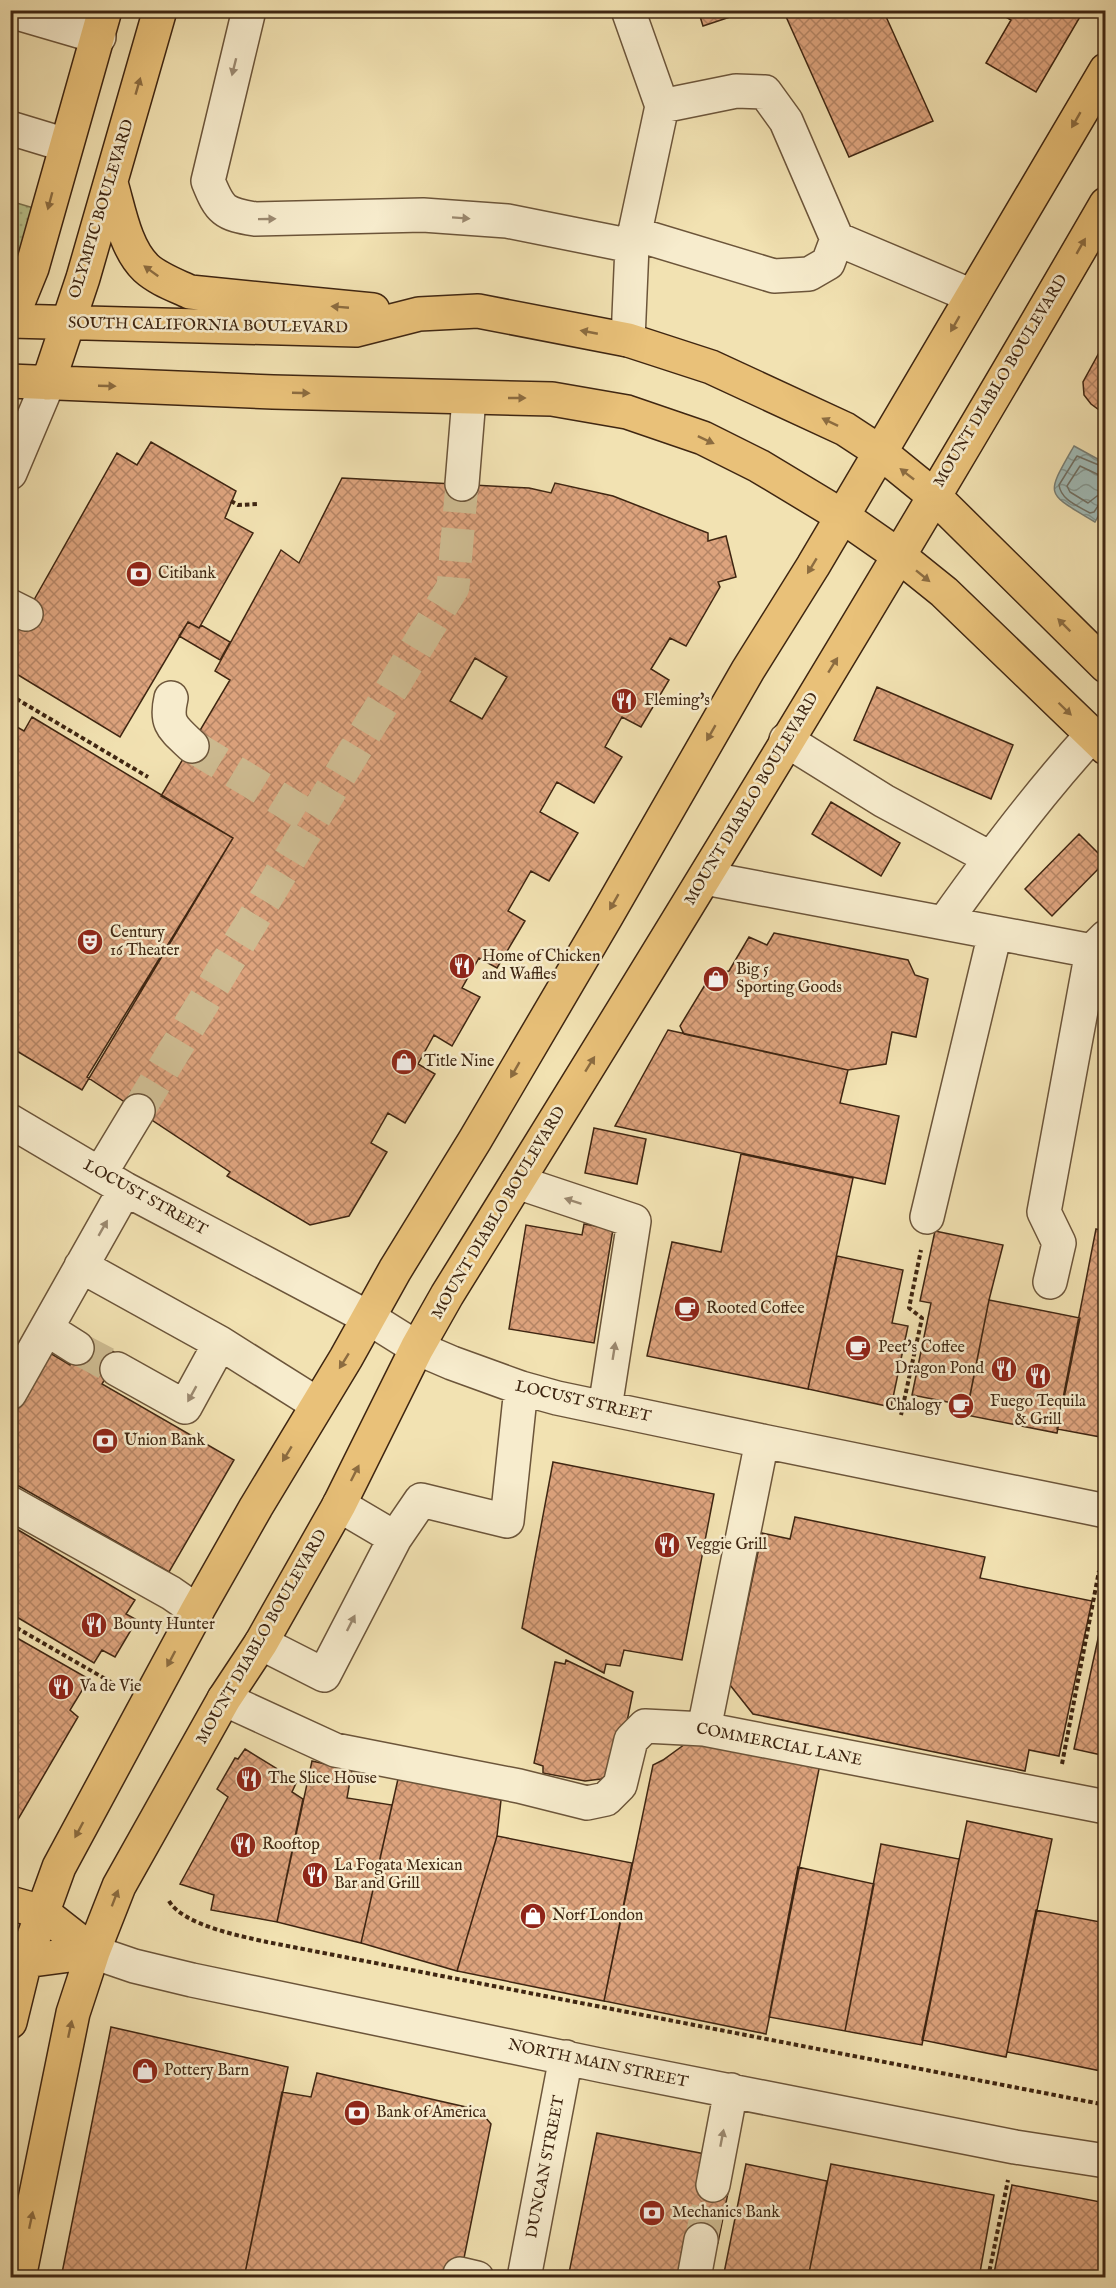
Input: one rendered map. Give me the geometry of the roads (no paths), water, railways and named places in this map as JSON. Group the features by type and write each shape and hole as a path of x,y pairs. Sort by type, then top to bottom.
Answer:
{"main road":[{"name":"OLYMPIC BOULEVARD","path":"48,383 111,183 160,10"},
{"path":"11,321 32,268 102,24"},
{"path":"10,2022 18,1958 42,1912 59,1867 197,1611 316,1404 475,1140 748,669 842,516 1106,70"},
{"path":"111,183 128,244 144,266 155,275 190,292 419,314"},
{"name":"MOUNT DIABLO BOULEVARD","path":"19,2277 74,2013 93,1952 119,1886 224,1700 261,1643 339,1505 417,1348 447,1295 705,878 786,740 870,605 1106,204"},
{"name":"SOUTH CALIFORNIA BOULEVARD","path":"11,321 356,330 419,314 477,311 628,340 711,367 845,429 880,452 933,495 1106,666"},
{"path":"10,381 552,399 627,412 702,438 759,466 842,516 898,555 944,592 1099,741"},
{"path":"10,1903 42,1912 93,1952"},
{"path":"18,1958 93,1952"}],"street":[{"path":"249,10 208,181 216,201 231,215 255,219 434,216 507,222 633,240 774,276 809,274 828,263 837,239"},
{"path":"628,10 662,106 633,240 628,340"},
{"path":"10,12 102,24"},
{"path":"662,106 736,91 765,93 786,121 837,239 972,296"},
{"path":"10,128 66,145"},
{"name":"OLYMPIC BOULEVARD","path":"10,473 48,383"},
{"path":"462,484 469,398"},
{"path":"171,698 167,715 173,728 192,746"},
{"path":"786,740 884,801 990,858"},
{"path":"944,923 990,858 1057,773 1099,741"},
{"path":"705,878 995,933 1099,944 1044,1212 1059,1243 1050,1282"},
{"path":"927,1217 995,933"},
{"path":"10,1393 81,1266 138,1110"},
{"name":"LOCUST STREET","path":"10,1121 112,1182 369,1318 417,1348 521,1388 605,1408 1106,1511"},
{"path":"517,1182 634,1221 605,1408"},
{"path":"81,1266 220,1343 316,1404"},
{"path":"47,1329 77,1348"},
{"path":"117,1369 185,1407 220,1343"},
{"path":"261,1643 324,1675 394,1538 421,1500 507,1521 521,1388"},
{"path":"705,1728 729,1650 762,1441"},
{"path":"10,1503 171,1593 197,1611"},
{"path":"339,1505 394,1538"},
{"name":"COMMERCIAL LANE","path":"224,1700 335,1750 519,1786 587,1803 606,1799 620,1785 632,1740 645,1726 705,1728 1106,1807"},
{"name":"NORTH MAIN STREET","path":"93,1952 134,1966 192,1980 1015,2147 1106,2161"},
{"name":"DUNCAN STREET","path":"524,2277 566,2057"},
{"path":"713,2185 731,2090"},
{"path":"694,2277 701,2240"}],"water":[{"path":"1074,446 1105,463 1105,504 1095,522 1067,505 1055,492 1058,475"}],"tunnel":[{"path":"138,1111 453,587 462,484"},
{"path":"192,746 313,819"},
{"path":"77,1348 117,1369"},
{"path":"701,2240 713,2185"}],"place":[{"name":"Citibank","path":"139,574"},
{"name":"Fleming's","path":"624,701"},
{"name":"Century 16 Theater","path":"90,942"},
{"name":"Home of Chicken and Waffles","path":"462,966"},
{"name":"Big 5 Sporting Goods","path":"716,979"},
{"name":"Title Nine","path":"404,1062"},
{"name":"Rooted Coffee","path":"687,1309"},
{"name":"Peet's Coffee","path":"858,1348"},
{"name":"Dragon Pond","path":"1004,1369"},
{"name":"Fuego Tequila & Grill","path":"1038,1376"},
{"name":"Chalogy","path":"961,1406"},
{"name":"Union Bank","path":"105,1441"},
{"name":"Veggie Grill","path":"667,1545"},
{"name":"Bounty Hunter","path":"94,1625"},
{"name":"Va de Vie","path":"61,1687"},
{"name":"The Slice House","path":"249,1779"},
{"name":"Rooftop","path":"243,1845"},
{"name":"La Fogata Mexican Bar and Grill","path":"315,1875"},
{"name":"Norf London","path":"533,1916"},
{"name":"Pottery Barn","path":"145,2071"},
{"name":"Bank of America","path":"357,2113"},
{"name":"Mechanics Bank","path":"652,2213"}]}
